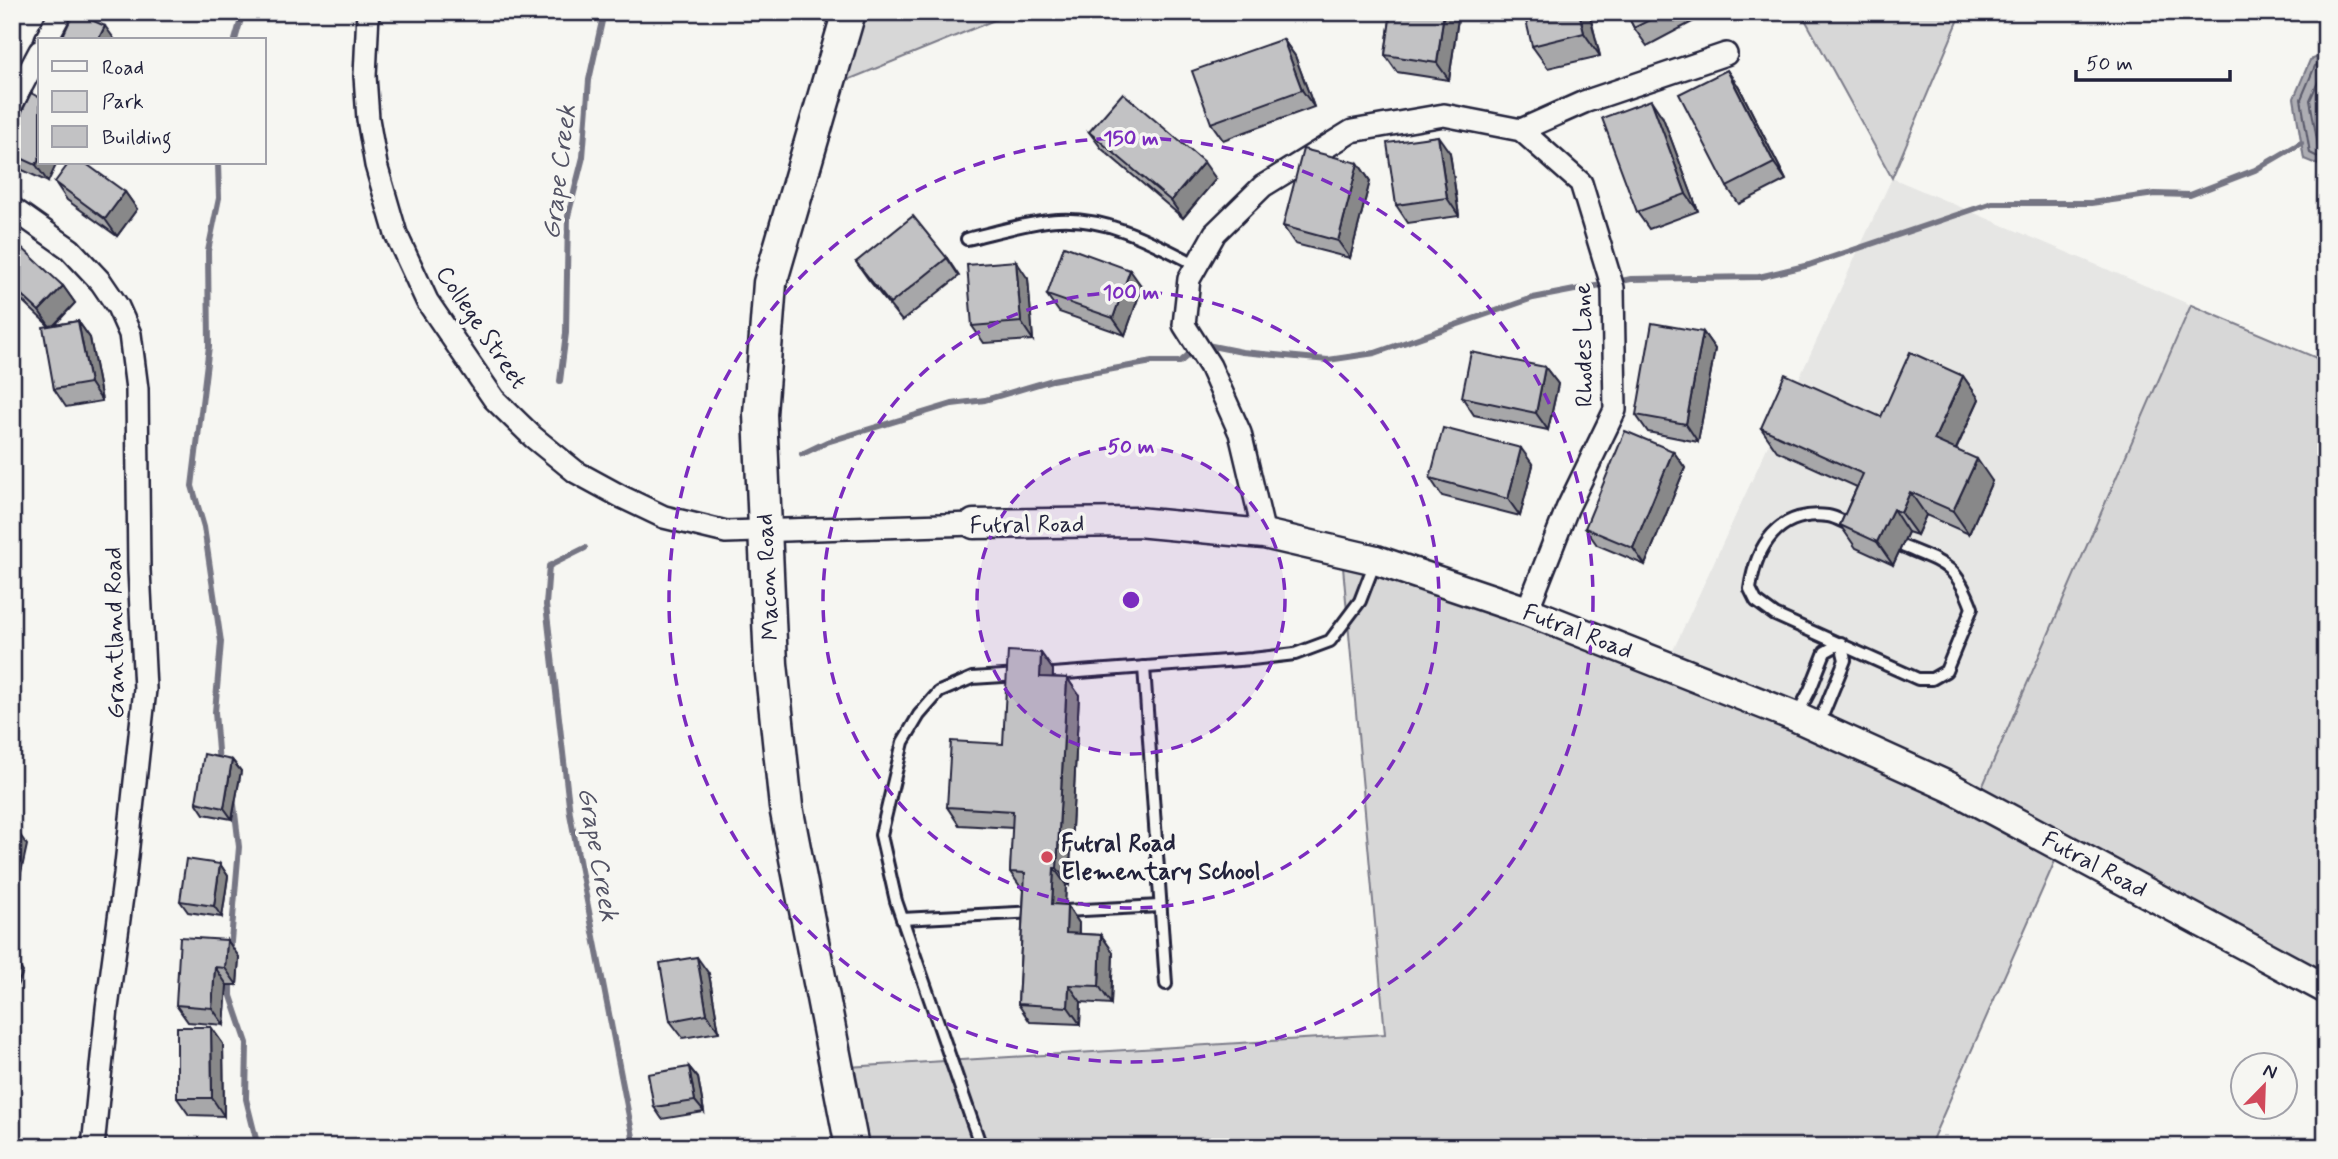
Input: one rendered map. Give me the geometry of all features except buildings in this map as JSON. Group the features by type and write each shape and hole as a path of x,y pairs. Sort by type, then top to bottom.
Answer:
{"main road":[{"name":"Macon Road","path":"849,12 770,283 760,414 771,664 786,807 852,1147"}],"street":[{"path":"47,38 61,12"},
{"name":"College Street","path":"367,21 365,76 368,119 376,165 396,234 427,301 494,399 533,437 576,472 622,497 664,517 699,526 726,532 764,532"},
{"path":"1264,534 1240,433 1210,366 1184,325 1189,279 1215,233 1263,186 1352,131 1444,115 1521,130 1584,102 1726,54"},
{"path":"12,104 38,55"},
{"name":"Rhodes Lane","path":"1521,130 1581,183 1613,288 1615,411 1567,509 1527,611"},
{"name":"Grantland Road","path":"12,208 70,249 101,282 118,307 130,334 137,389 139,570 145,689 93,1147"},
{"name":"Futral Road","path":"764,532 974,524 1137,522 1264,534 1376,560 1527,611 1807,722 1983,803 2326,989"}],"lane":[{"path":"967,239 1057,220 1090,221 1135,234 1197,265"},
{"path":"1864,530 1829,516 1803,517 1782,526 1769,536 1758,554 1750,589 1756,601 1775,614 1918,679 1932,679 1946,671 1972,608 1967,595 1948,566 1902,545"},
{"path":"1053,674 1295,654 1331,641 1360,601 1376,560"},
{"path":"1807,722 1845,660 1841,643"},
{"path":"1807,722 1810,690 1825,652 1841,643"},
{"path":"1144,667 1166,984"},
{"path":"981,1147 902,919 881,835 903,742 919,715 939,692 972,678 1020,675"},
{"path":"1065,911 1160,906"},
{"path":"902,919 1036,912"}],"shaded area":[{"path":"1892,178 2191,305 1975,804 1663,672"}],"green space":[{"path":"836,12 1014,12 811,95"},
{"path":"1801,12 1962,12 1892,178"},
{"path":"2191,305 2326,362 2326,989 2066,836 1929,1147 850,1147 832,1068 1385,1034 1342,556 1382,560 1975,804"}],"water":[{"path":"2326,54 2326,168 2304,159 2294,98 2310,60"}],"waterway":[{"path":"236,38 243,12"},
{"name":"Grape Creek","path":"560,381 566,333 568,216 583,157 589,80 604,12"},
{"path":"1617,282 1631,279 1759,277 1809,265 1992,203 2091,203 2155,194 2190,195 2255,170 2301,143"},
{"path":"218,164 219,198 208,251 209,346 192,486 204,527 221,642 215,712 219,764"},
{"path":"1202,344 1242,352 1328,360 1375,353 1533,298 1606,284"},
{"path":"802,454 827,442 952,404 985,400 1052,380 1152,362 1180,362 1194,350"},
{"name":"Grape Creek","path":"585,548 549,566 546,605 570,814 635,1147"},
{"path":"230,953 239,847 233,796"},
{"path":"231,977 231,996 247,1043 246,1099 258,1147"}],"place":[{"name":"Futral Road Elementary School","path":"1047,857"}]}
